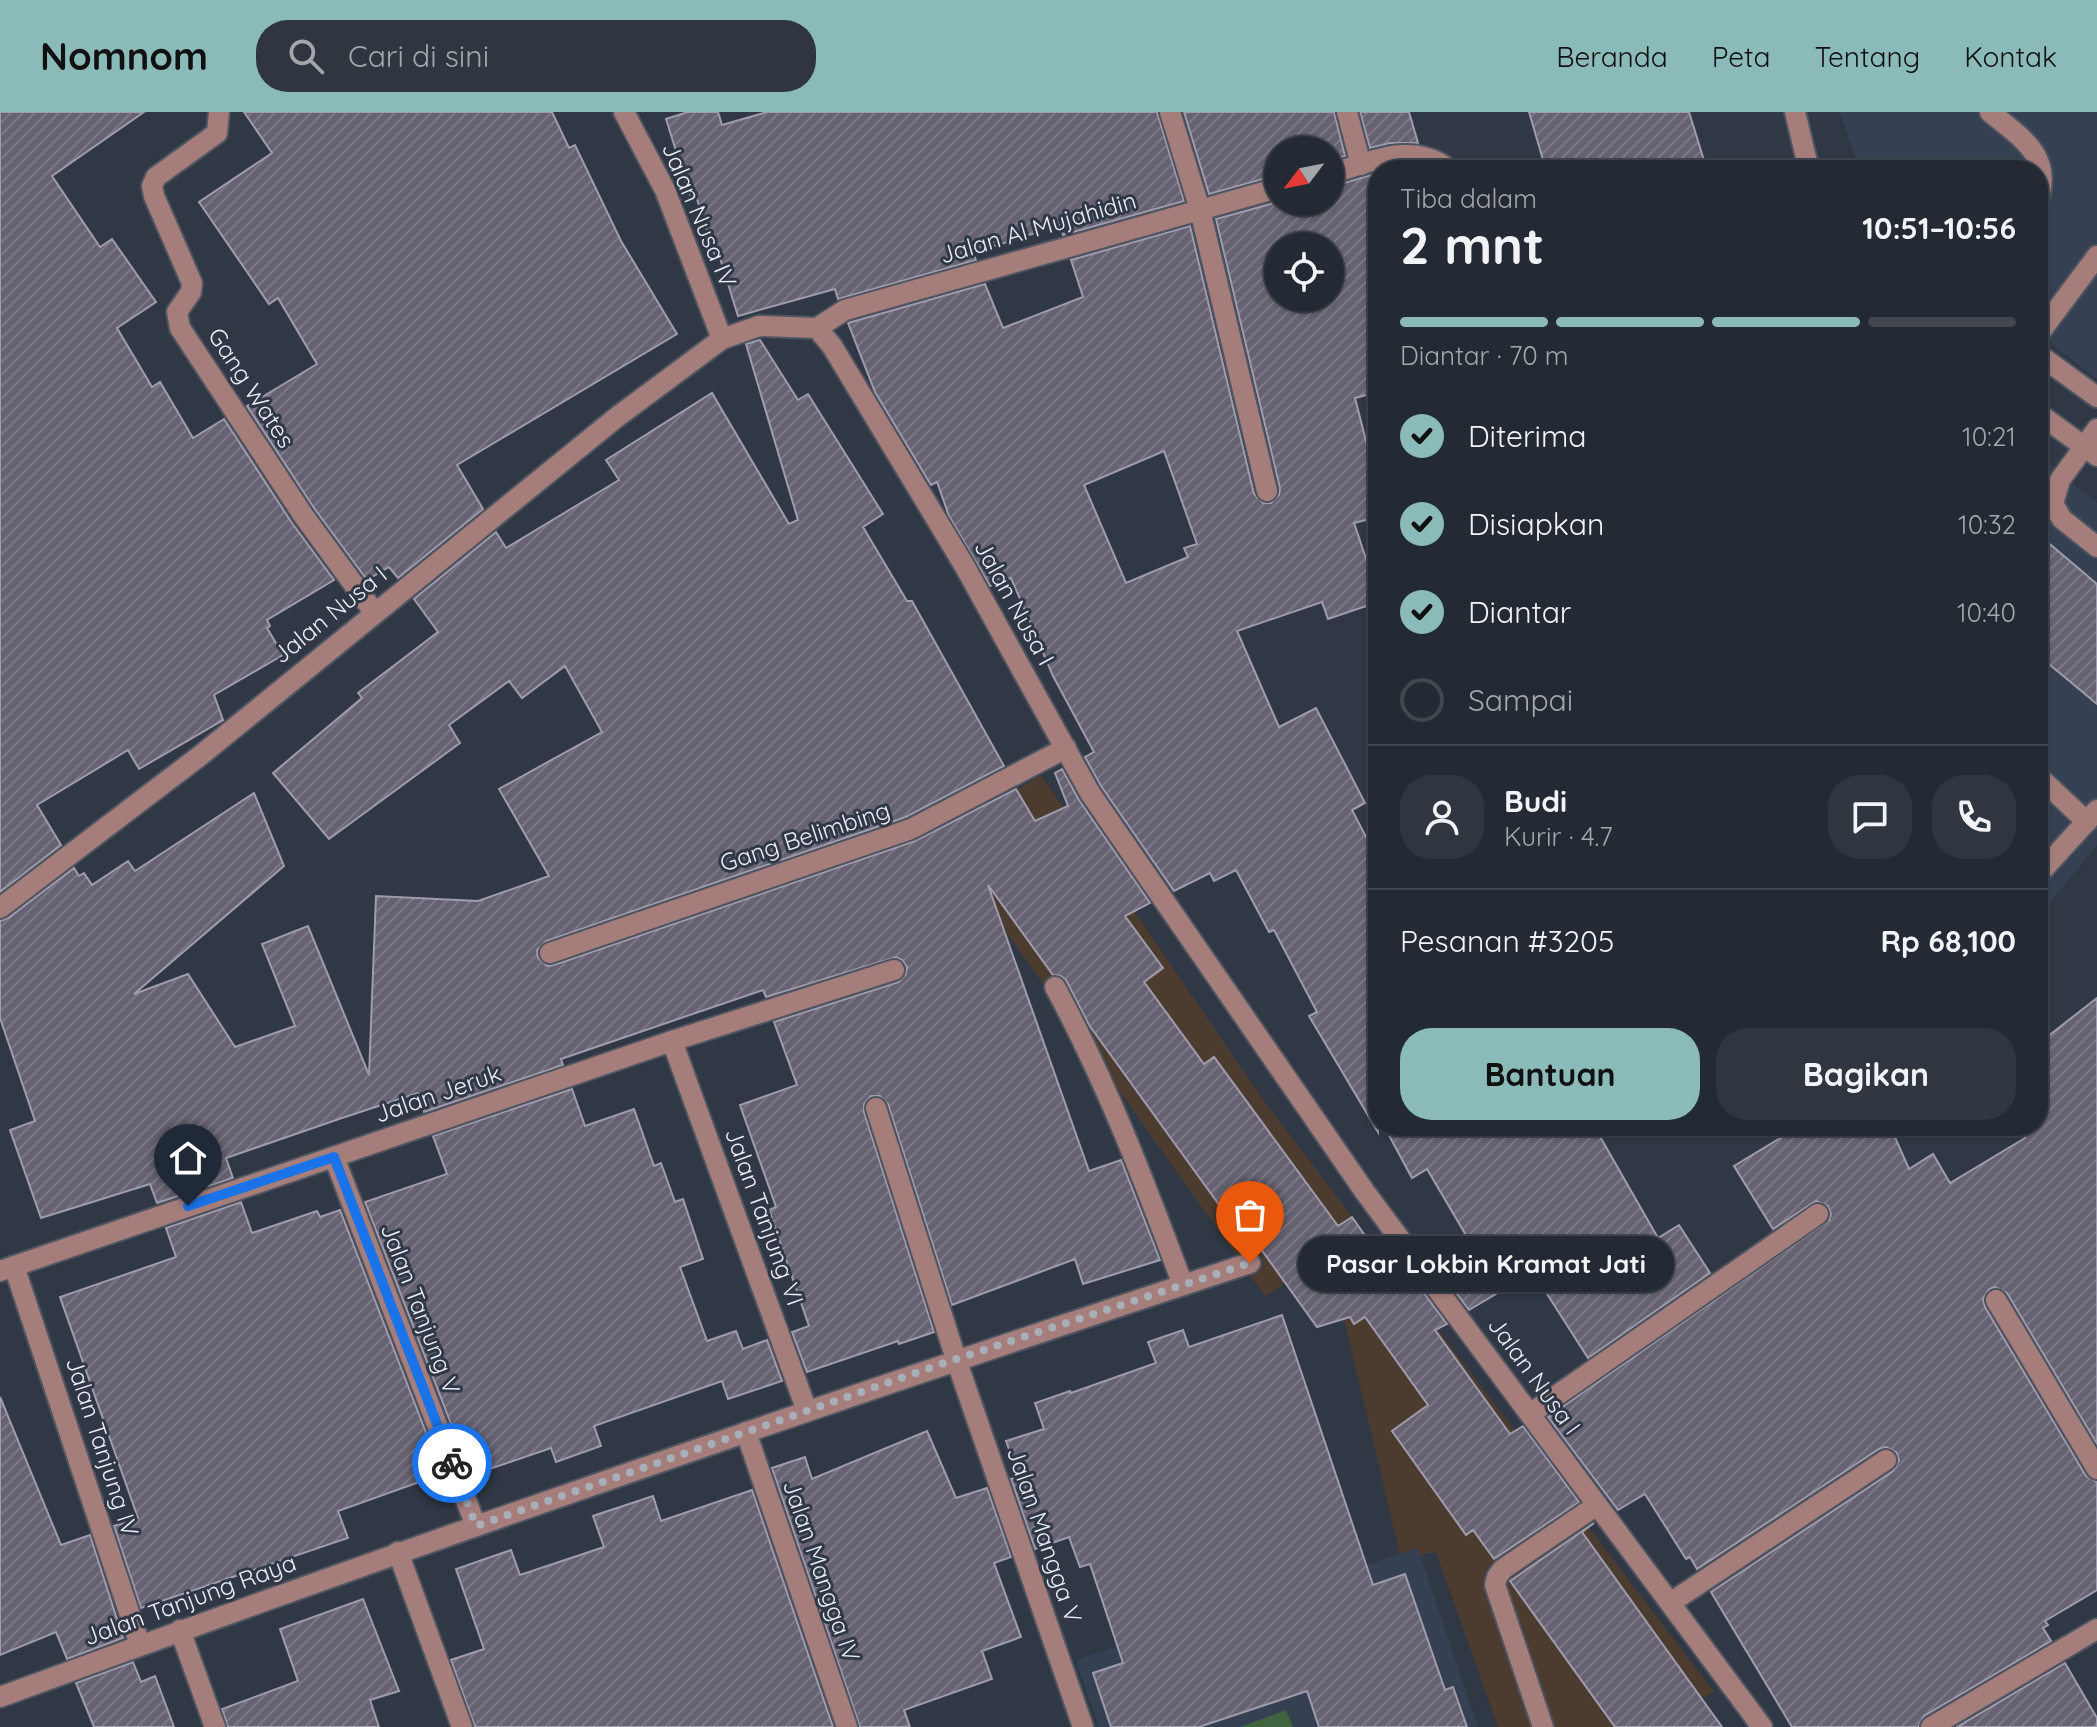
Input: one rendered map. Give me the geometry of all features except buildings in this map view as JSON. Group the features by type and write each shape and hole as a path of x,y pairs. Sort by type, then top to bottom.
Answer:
{"street":[{"name":"Gang Wates","path":"219,112 217,133 156,177 152,186 192,283 191,292 177,312 180,328 303,515 374,612"},
{"name":"Jalan Nusa IV","path":"624,112 665,190 722,339"},
{"path":"1170,112 1200,210 1267,491"},
{"path":"1347,112 1361,165"},
{"path":"1795,112 1807,160"},
{"path":"1990,112 2032,147 2038,160"},
{"path":"1380,160 1407,153 1435,160"},
{"path":"1344,170 1368,163"},
{"name":"Jalan Al Mujahidin","path":"817,328 845,310 1264,192"},
{"path":"2048,323 2094,268"},
{"name":"Jalan Nusa I","path":"0,908 201,755 617,417 722,339 759,326 817,328 832,346 964,565 1090,793 1365,1192 1762,1727"},
{"path":"2048,361 2097,397"},
{"path":"2048,420 2091,451"},
{"path":"2097,429 2091,451 2056,487 2053,504 2062,519 2097,547"},
{"name":"Gang Belimbing","path":"550,953 911,829 1066,748"},
{"path":"2048,783 2092,816 2048,864"},
{"name":"Jalan Jeruk","path":"7,1268 672,1041 894,970"},
{"path":"1055,987 1111,1098 1183,1285"},
{"name":"Jalan Tanjung VI","path":"672,1041 807,1411"},
{"name":"Jalan Mangga V","path":"876,1108 956,1359 1083,1727"},
{"name":"Jalan Tanjung V","path":"334,1157 476,1526"},
{"path":"1530,1414 1818,1214"},
{"name":"Jalan Tanjung Raya","path":"0,1697 398,1552 956,1359 1250,1263"},
{"name":"Jalan Tanjung IV","path":"7,1268 140,1645"},
{"path":"1996,1300 2097,1469"},
{"name":"Jalan Mangga IV","path":"746,1432 847,1727"},
{"path":"1670,1603 1886,1460"},
{"path":"1543,1727 1495,1585 1503,1569 1597,1505"},
{"path":"398,1552 462,1727"},
{"path":"1931,1727 2097,1629"},
{"path":"180,1630 215,1727"}],"shaded area":[{"path":"1840,112 2097,112 2097,379 2048,341 2048,160 1857,160"},
{"path":"2048,463 2097,503 2097,845 2048,905"},
{"path":"1041,775 1264,1101 1714,1692 1645,1727 1498,1727 1436,1552 1401,1559 1341,1306 1314,1264 1265,1296 940,839"},
{"path":"1418,1548 1478,1727 1099,1727 1076,1660"}],"green space":[{"path":"1286,1710 1293,1727 1240,1727"}],"way so far":[{"path":"452,1463 476,1526 956,1359 1250,1263"}],"place":[{"name":"Pasar Lokbin Kramat Jati","path":"1250,1263"}],"route":[{"path":"188,1206 334,1157 452,1463"}]}
